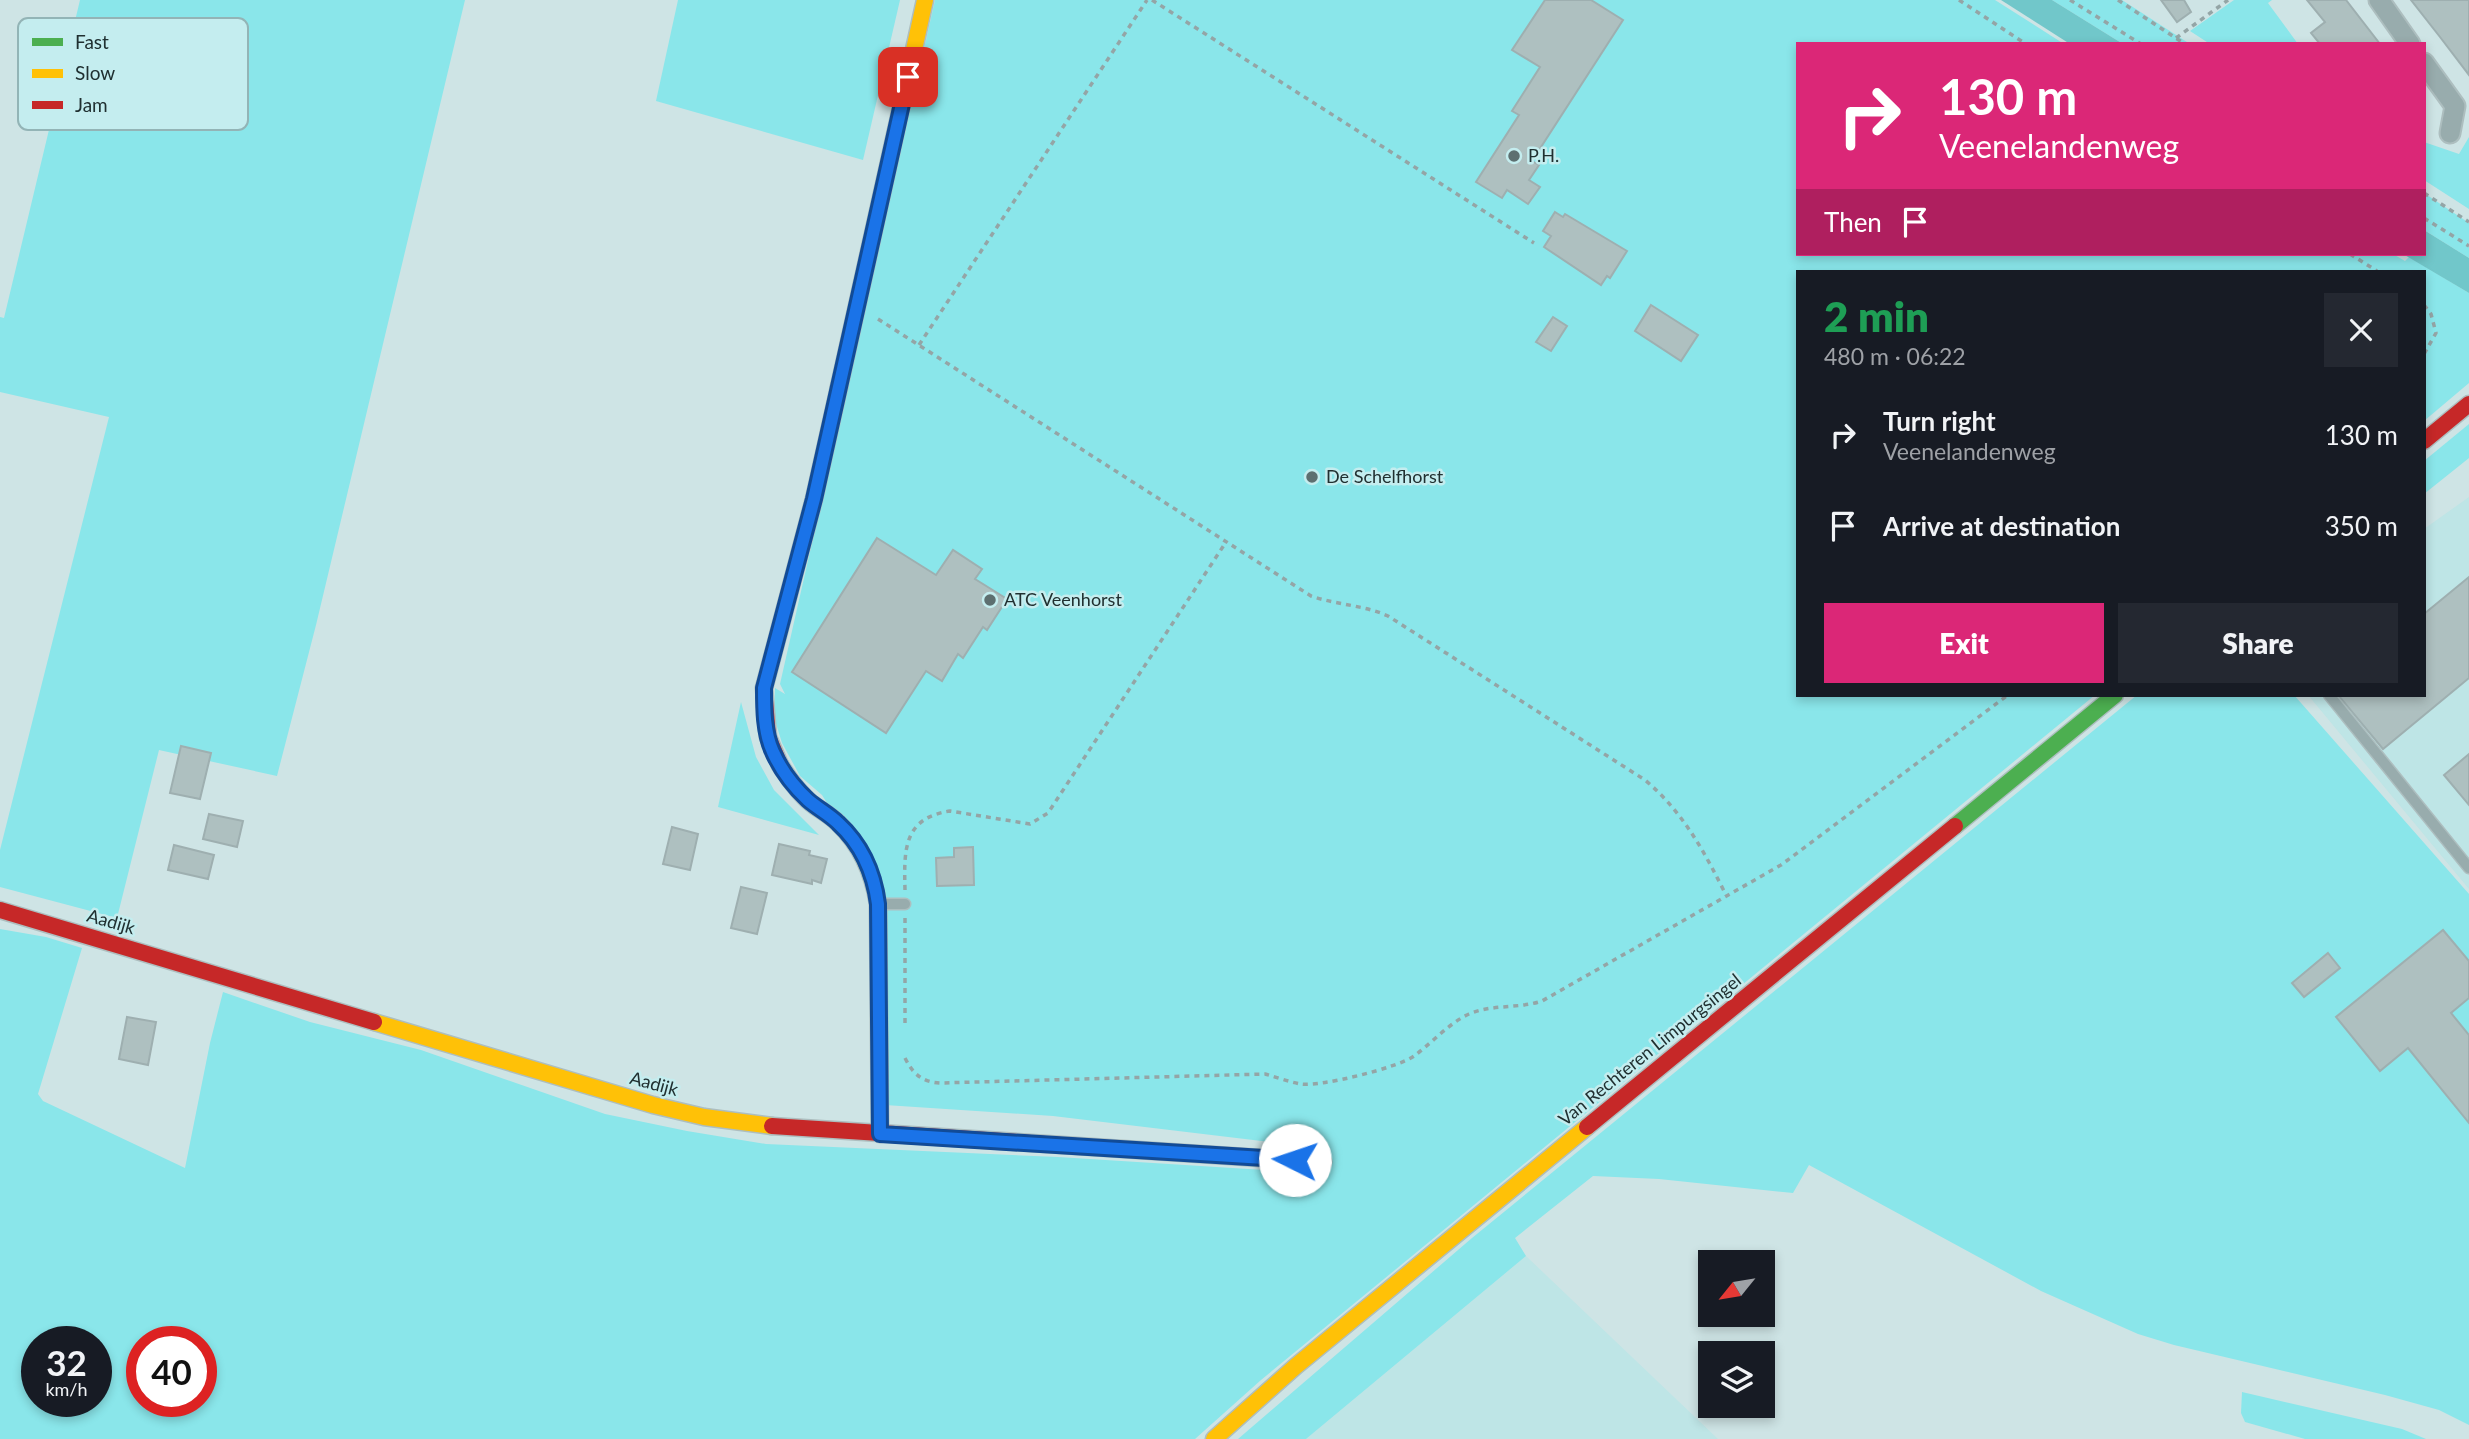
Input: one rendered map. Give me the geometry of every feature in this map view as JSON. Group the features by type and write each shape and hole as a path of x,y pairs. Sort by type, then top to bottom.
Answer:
{"street":[{"path":"880,1134 878,904 873,874 860,849 839,823 808,800 786,775 771,750 765,718 764,688 814,499 925,0"},
{"path":"2379,0 2409,42"},
{"path":"2426,66 2455,106 2450,133"},
{"path":"2426,439 2469,404"},
{"name":"Van Rechteren Limpurgsingel","path":"1214,1439 1296,1366 2113,697"},
{"name":"Aadijk","path":"0,910 653,1105 704,1117 751,1125 1323,1162"}],"lane":[{"path":"2331,697 2469,868"},
{"path":"878,904 905,904"}],"path":[{"path":"919,345 1149,0 1534,243"},
{"path":"1959,0 2023,42"},
{"path":"2070,0 2138,42"},
{"path":"2118,0 2182,42"},
{"path":"2176,38 2228,0"},
{"path":"2426,195 2469,222"},
{"path":"2426,219 2469,246"},
{"path":"2353,256 2375,270"},
{"path":"858,306 1311,596 1331,604 1373,609 1388,616 1645,780 1663,795 1696,837 1726,895"},
{"path":"2426,308 2431,314 2436,333 2426,350"},
{"path":"905,1034 904,866 914,827 937,813 950,811 1030,824 1048,813 1226,542"},
{"path":"905,1047 905,1060 915,1076 928,1082 940,1083 1265,1073 1301,1084 1316,1084 1394,1066 1412,1058 1465,1016 1479,1010 1531,1005 1542,1001 1781,865 2005,697"}],"shaded area":[{"path":"80,0 465,0 316,625 277,776 159,750 117,918 0,887 0,850 109,417 0,392 0,317 4,318 49,130 248,130 248,18 76,18"},
{"path":"678,0 900,0 863,160 656,101"},
{"name":"De Schelfhorst","path":"935,0 1995,0 2061,42 1796,42 1796,256 2396,256 2405,261 2409,257 2469,293 2469,383 2426,419 2426,270 1796,270 1796,697 2093,697 1261,1380 1195,1439 0,1439 0,929 46,937 82,948 38,1094 43,1101 185,1168 223,992 310,1022 421,1050 605,1114 766,1144 1058,1157 1329,1174 1329,1149 1053,1116 885,1105 884,894 822,795 800,776 782,743 774,717 775,688 785,694 780,684"},
{"path":"2001,0 2052,0 2120,42 2067,42"},
{"path":"2052,0 2122,0 2187,42 2120,42"},
{"path":"2234,0 2272,0 2268,3 2297,42 2207,42 2190,31"},
{"path":"2469,137 2469,209 2426,181 2426,143 2459,154"},
{"path":"2426,194 2469,223 2469,258 2426,231"},
{"path":"2426,231 2469,258 2469,293 2406,256 2426,256"},
{"path":"2469,424 2469,458 2426,492 2426,459"},
{"path":"2469,497 2469,889 2310,697 2426,697 2426,528"},
{"path":"2135,697 2296,697 2469,894 2469,1425 2439,1410 2385,1395 2138,1334 2041,1291 1809,1165 1793,1193 1659,1179 1593,1176 1515,1238 1526,1256 1306,1439 1238,1439 1472,1238"},
{"path":"741,702 756,757 774,790 819,835 718,807"},
{"path":"1526,1256 1718,1439 1306,1439"},
{"path":"2242,1392 2402,1429 2426,1439 2305,1439 2245,1422 2241,1413"}],"building":[{"path":"1545,0 1591,0 1623,20 1532,161 1539,165 1529,180 1540,187 1528,204 1507,190 1502,198 1476,182 1519,115 1512,111 1540,67 1512,50"},
{"path":"2161,0 2184,0 2191,12 2177,22"},
{"path":"2307,0 2346,0 2378,42 2318,42 2311,33 2325,22"},
{"path":"2411,0 2469,0 2469,75 2440,37"},
{"path":"1555,212 1563,217 1565,214 1627,251 1610,278 1607,276 1601,285 1544,247 1551,236 1543,231"},
{"path":"1651,305 1698,335 1681,361 1635,331"},
{"path":"1553,317 1567,326 1551,351 1536,342"},
{"path":"877,538 936,575 953,550 982,569 975,579 1007,599 987,630 983,627 963,658 958,654 942,681 926,671 886,733 792,672"},
{"path":"2469,577 2469,678 2383,749 2340,697 2426,697 2426,612"},
{"path":"181,746 211,753 200,799 170,793"},
{"path":"2469,754 2469,805 2444,775"},
{"path":"209,814 243,821 237,847 203,839"},
{"path":"672,827 698,834 690,870 663,864"},
{"path":"779,844 810,851 809,855 827,859 821,883 812,880 812,884 772,875"},
{"path":"174,845 214,855 208,879 168,870"},
{"path":"973,847 974,885 937,886 936,858 954,857 954,848"},
{"path":"741,887 767,893 757,934 731,928"},
{"path":"2443,930 2469,961 2469,998 2451,1013 2469,1035 2469,1123 2408,1048 2380,1071 2336,1017"},
{"path":"2328,953 2340,968 2304,997 2292,983"},
{"path":"127,1017 156,1022 148,1065 119,1059"}],"traffic: fast":[{"path":"1955,826 2113,697"},
{"path":"780,765 802,795 835,820 846,832 865,860 873,881 878,904 880,1134"}],"traffic: slow":[{"path":"839,387 925,0"},
{"path":"374,1022 653,1105 704,1117 772,1126"},
{"path":"1214,1439 1296,1366 1587,1127"}],"traffic: jam":[{"path":"780,765 768,737 764,688 814,499 839,387"},
{"path":"2426,439 2469,404"},
{"path":"1587,1127 1955,826"},
{"path":"0,910 374,1022"},
{"path":"772,1126 1323,1162"}],"place":[{"name":"P.H.","path":"1514,156"},
{"name":"De Schelfhorst","path":"1312,477"},
{"name":"ATC Veenhorst","path":"990,600"}],"route":[{"path":"908,77 814,499 764,688 765,718 771,750 786,775 808,800 839,823 860,849 873,874 878,904 880,1134 1295,1160"}]}
